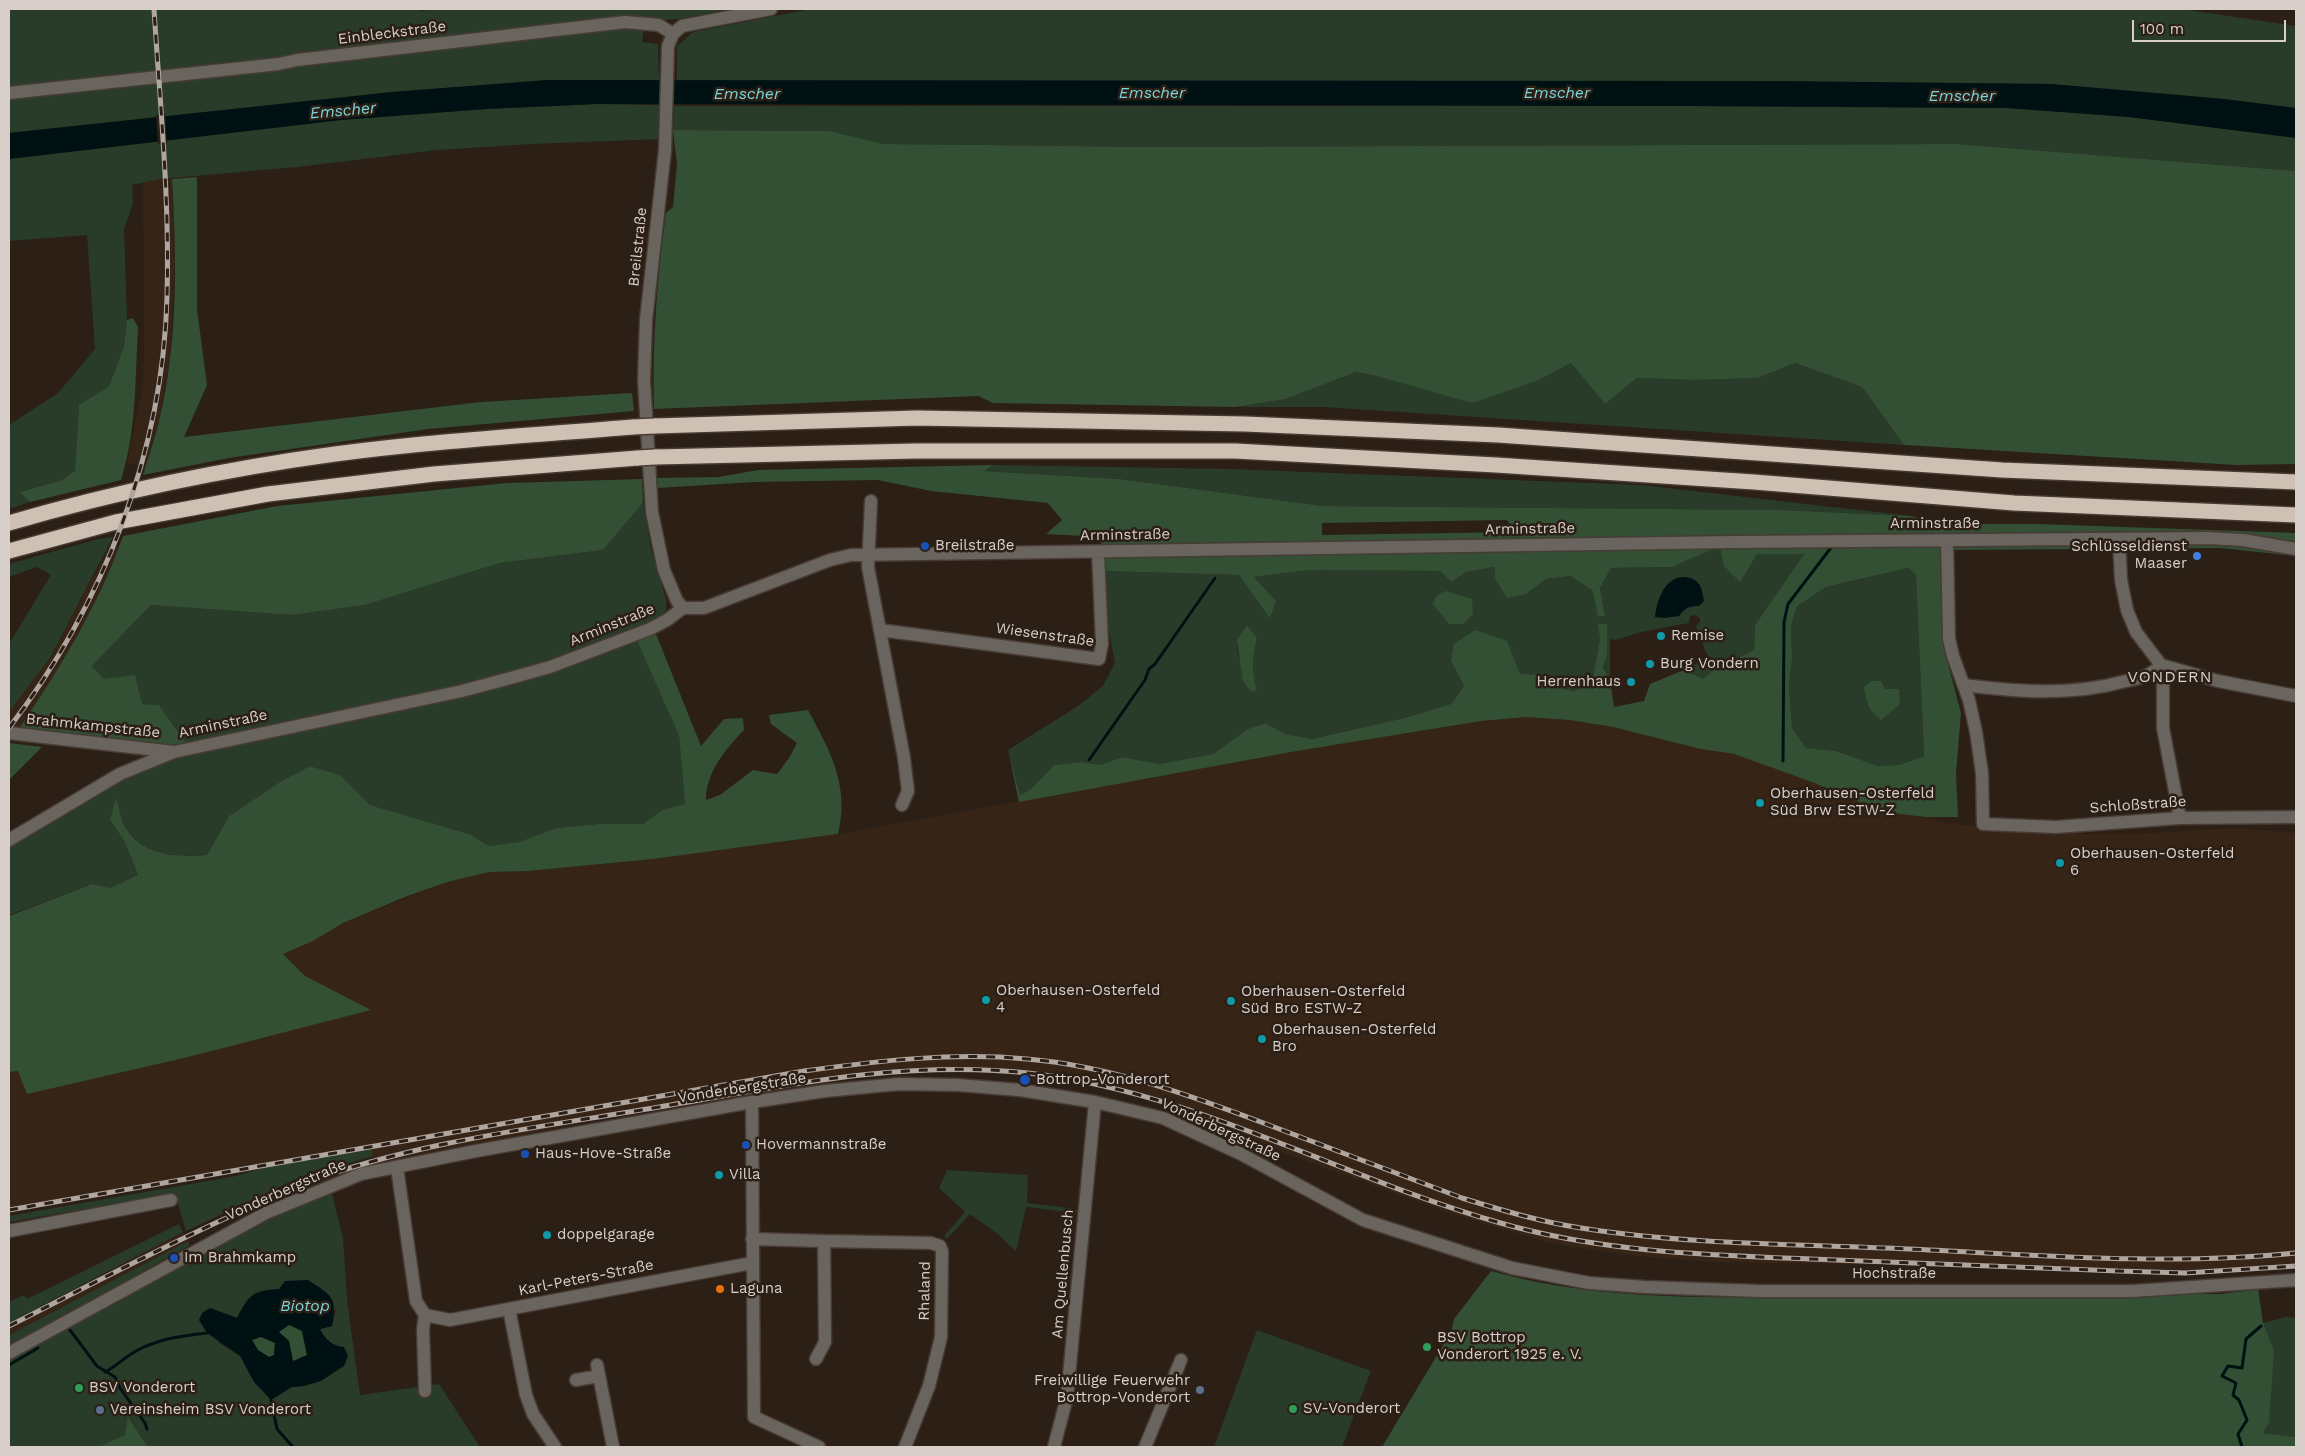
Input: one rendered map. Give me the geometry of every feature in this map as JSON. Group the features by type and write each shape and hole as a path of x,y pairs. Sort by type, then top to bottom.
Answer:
{"highway":[{"path":"9,523 100,498 286,461 427,444 633,427 917,418 1245,424 1498,435 2002,470 2296,482"},
{"path":"9,551 116,522 268,494 434,474 655,457 916,450 1235,452 1516,466 1754,482 2014,504 2296,515"}],"street":[{"path":"673,34 682,26 771,9"},
{"name":"Einbleckstraße","path":"9,93 269,65 614,23 652,23 664,27 673,34"},
{"name":"Breilstraße","path":"673,34 668,46 665,150 646,320 644,380 652,512 664,570 677,601 683,608"},
{"path":"871,501 868,555 907,778 908,791 902,805"},
{"name":"Arminstraße","path":"9,840 120,774 174,752 462,691 559,664 650,630 683,608 704,608 830,560 851,556 2224,538 2296,549"},
{"path":"2120,539 2121,580 2127,610 2136,632 2160,665 2163,681 2162,728 2180,818"},
{"path":"1947,541 1949,639 1964,685 2020,692 2074,692 2113,685 2149,675 2160,665"},
{"name":"Wiesenstraße","path":"880,630 1099,659 1102,644 1098,552"},
{"path":"2160,665 2227,683 2296,696"},
{"name":"Schloßstraße","path":"1964,685 1979,751 1983,824 2056,827 2180,818 2296,817"},
{"name":"Brahmkampstraße","path":"9,733 174,752"},
{"name":"Vonderbergstraße","path":"9,1353 266,1213 361,1174 752,1102 825,1091 899,1084 997,1087 1095,1102 1164,1118 1241,1154 1363,1220 1495,1262"},
{"path":"752,1102 754,1417 819,1447"},
{"name":"Am Quellenbusch","path":"1054,1447 1067,1397 1095,1102"},
{"path":"397,1167 416,1301 425,1315 422,1329 425,1391"},
{"path":"9,1231 171,1200"},
{"name":"Rhaland","path":"752,1239 931,1243 940,1246 942,1251 941,1337 929,1386 905,1447"},
{"path":"816,1359 825,1342 824,1241"},
{"name":"Hochstraße","path":"1495,1262 1532,1273 1589,1283 1654,1288 1750,1291 2140,1291 2296,1280"},
{"name":"Karl-Peters-Straße","path":"425,1315 450,1320 752,1263"},
{"path":"509,1309 526,1395 533,1414 555,1447"},
{"path":"1145,1447 1181,1360"},
{"path":"576,1380 598,1370 613,1447"}],"shaded area":[{"path":"160,179 172,179 176,242 170,359 159,420 145,468 127,462 142,389 144,361 143,183"},
{"path":"110,545 119,548 89,615 56,675 18,730 9,729 9,712 50,658"},
{"path":"1527,717 1569,720 1613,727 1701,749 1734,754 1812,782 1882,812 1926,817 1951,824 2088,834 2133,834 2232,828 2296,833 2296,1268 2192,1274 1910,1265 1710,1262 1625,1255 1549,1243 1452,1214 1272,1149 1223,1125 1106,1086 1032,1074 918,1072 869,1076 601,1119 376,1165 370,1149 9,1213 9,1065 305,976 283,954 313,941 343,923 447,882 490,872 528,871 653,859 838,834 1297,751 1481,721"},
{"path":"183,1232 188,1241 9,1335 9,1323"}],"green space":[{"path":"9,9 417,9 421,11 439,9 731,9 679,19 645,21 642,42 658,44 659,81 548,80 392,92 9,133"},
{"path":"811,9 2181,9 2296,26 2296,108 2224,99 2051,84 1770,81 677,81 677,46 693,32"},
{"path":"597,104 659,105 661,139 438,150 297,167 160,179 132,185 133,204 124,229 127,320 124,346 109,386 79,406 75,471 62,480 20,492 30,502 9,509 9,425 58,393 95,349 87,235 9,241 9,159 341,120 486,109"},
{"path":"674,106 1691,106 2007,108 2129,117 2296,138 2296,171 1957,144 1145,147 883,144 830,131 673,130"},
{"path":"673,130 830,131 883,144 1145,147 1957,144 2296,171 2296,464 2237,465 1904,445 1862,387 1795,363 1758,378 1695,380 1637,378 1605,404 1571,363 1539,380 1472,403 1377,376 1356,372 1286,399 1235,407 993,403 978,396 654,409 655,335 660,262 666,213 673,207 677,164"},
{"path":"197,177 197,309 207,385 184,437 481,402 632,393 634,411 428,429 229,458 143,475 157,428 170,362 175,270 172,179"},
{"path":"133,318 138,327 133,423 121,480 30,502 20,492 62,480 75,471 79,405 109,386 124,346 127,320"},
{"path":"1571,363 1605,404 1637,378 1695,380 1758,378 1795,363 1862,387 1904,445 1323,407 1235,407 1286,399 1356,372 1377,376 1539,380"},
{"path":"993,465 1230,469 1641,485 1911,516 1781,510 1323,506 1120,479 984,471"},
{"path":"993,465 984,471 1120,479 1323,506 1781,510 1911,516 1942,524 2039,524 2296,533 2296,556 2221,548 1943,550 1942,641 1961,713 1956,773 1958,817 1926,817 1882,812 1812,782 1734,754 1701,749 1613,727 1569,720 1527,717 1481,721 1297,751 1019,802 1008,750 1020,795 1031,789 1054,765 1082,762 1100,765 1122,757 1159,764 1213,754 1248,729 1265,723 1285,734 1312,739 1404,718 1451,704 1464,686 1451,661 1454,644 1475,630 1507,641 1520,674 1548,675 1556,687 1574,691 1592,683 1600,638 1598,624 1607,624 1607,654 1603,668 1610,679 1614,707 1644,701 1650,684 1684,670 1703,679 1715,669 1754,650 1755,625 1804,554 1757,554 1740,582 1724,566 1720,546 1672,567 1611,568 1600,588 1605,616 1598,617 1593,591 1571,576 1546,579 1526,594 1507,598 1495,578 1495,567 1466,572 1452,582 1440,571 1309,570 1254,577 1276,601 1270,618 1239,575 1104,571 1101,537 1046,534 1062,520 1048,503 931,491 878,480 753,482 657,488 657,478 719,477 758,470","holes":["1507,520 1516,532 1322,535 1322,523","1908,568 1916,575 1924,756 1899,765 1878,766 1836,751 1806,748 1792,728 1789,686 1792,658 1791,626 1797,606 1826,587"]},
{"path":"642,479 643,503 603,550 500,563 365,605 292,615 151,605 92,666 104,679 135,675 142,704 159,705 187,744 174,747 147,742 18,730 49,684 90,612 123,536 277,506 507,483"},
{"path":"643,503 651,549 666,599 664,614 655,622 643,627 514,672 187,744 159,705 142,704 104,679 92,666 151,605 292,615 365,605 500,563 603,550"},
{"path":"113,537 50,658 9,712 9,644 51,575 37,567 9,577 9,564 98,539"},
{"path":"1720,545 1757,554 1804,554 1755,625 1754,650 1715,669 1703,679 1684,670 1700,662 1706,665 1712,660 1706,653 1696,626 1700,622 1700,618 1694,615 1690,616 1689,623 1641,632 1615,640 1610,639 1610,679 1603,668 1607,654 1600,638 1592,683 1574,691 1556,687 1548,675 1520,674 1514,661 1451,661 1464,686 1451,704 1404,718 1312,739 1284,734 1264,723 1248,729 1213,754 1159,764 1122,757 1100,765 1082,762 1054,765 1031,789 1020,795 1008,750 1078,706 1103,686 1115,663 1107,620 1104,571 1239,575 1276,601 1254,577 1309,570 1440,571 1452,582 1466,572 1495,567 1526,594 1546,579 1571,576 1593,591 1599,617 1605,616 1600,588 1611,568 1672,567","holes":["1247,625 1257,638 1252,656 1253,675 1242,662 1238,646"]},
{"path":"1908,568 1916,575 1924,756 1899,765 1878,766 1836,751 1806,748 1792,728 1789,686 1792,658 1791,626 1797,605 1826,587"},
{"path":"1446,591 1472,599 1473,614 1463,624 1449,624 1433,604 1437,595"},
{"path":"1247,625 1257,638 1253,664 1257,690 1251,692 1243,681 1237,640"},
{"path":"656,634 701,746 724,719 743,718 744,730 730,745 713,771 709,780 706,800 720,795 753,770 777,774 797,743 771,724 769,715 808,710 824,740 840,784 841,817 838,834 653,859 528,871 490,872 447,882 343,923 313,941 283,954 305,976 371,1010 188,1057 27,1094 18,1071 9,1072 9,916 92,884 110,888 138,875 125,842 110,820 116,798 124,825 140,843 149,849 183,856 207,855 229,816 280,782 310,766 340,775 370,805 469,834 489,846 519,842 556,828 599,824 643,824 662,810 685,804 679,736 637,641"},
{"path":"637,641 679,736 685,804 662,810 643,824 599,824 556,828 519,842 489,846 469,834 370,805 340,775 310,766 280,782 229,816 207,855 171,854 150,849 140,843 124,825 116,799 110,820 125,842 138,875 110,888 92,884 9,915 9,845 110,786 183,755 553,671"},
{"path":"1871,681 1881,681 1885,689 1899,689 1900,704 1881,720 1871,709 1866,698 1864,687"},
{"path":"9,743 42,747 9,780"},
{"path":"371,1149 373,1156 296,1179 186,1231 175,1194 9,1222 9,1216 236,1176 266,1167"},
{"path":"947,1170 1028,1175 1027,1203 1077,1210 1076,1213 1026,1207 1016,1251 995,1232 970,1214 947,1239 944,1236 965,1212 939,1188"},
{"path":"332,1194 343,1238 347,1300 360,1395 439,1384 480,1447 148,1447 129,1418 125,1435 98,1447 9,1447 9,1358 270,1219","holes":["280,1289 336,1310 332,1326 320,1329 325,1339 336,1347 344,1366 304,1386 292,1387 219,1343 210,1308 237,1318 253,1295 264,1291"]},
{"path":"179,1224 183,1232 9,1323 9,1302 24,1295 27,1299"},
{"path":"188,1241 190,1245 9,1347 9,1335"},
{"path":"1491,1271 1537,1282 1584,1289 1632,1294 1681,1296 2221,1294 2258,1289 2263,1323 2274,1351 2269,1422 2263,1433 2296,1437 2296,1447 1382,1447 1451,1332 1454,1319"},
{"path":"2286,1317 2296,1318 2296,1437 2263,1433 2263,1323"},
{"path":"289,1324 302,1331 307,1355 293,1362 289,1341 278,1332"},
{"name":"SV-Vonderort","path":"1257,1330 1371,1371 1342,1447 1214,1447"},
{"path":"261,1336 275,1343 274,1355 270,1358 258,1350 252,1340"},
{"path":"128,1417 148,1447 98,1447 125,1435"}],"water":[{"name":"Emscher","path":"548,80 1770,81 2051,84 2224,99 2296,108 2296,138 2129,117 2007,108 597,104 486,109 341,120 9,159 9,133 392,92"},
{"path":"1682,577 1688,577 1699,583 1704,601 1699,606 1692,606 1683,611 1679,616 1655,617 1662,591 1670,582"},
{"name":"Biotop","path":"308,1280 322,1289 331,1298 334,1309 332,1326 320,1329 330,1342 344,1347 348,1356 344,1366 321,1381 292,1387 271,1400 254,1382 240,1356 207,1333 199,1320 202,1313 210,1308 237,1318 253,1295 263,1291 279,1289 285,1281","holes":["289,1325 302,1331 307,1355 293,1361 289,1341 279,1332","261,1337 275,1343 274,1355 269,1357 258,1350 252,1340"]}],"pier":[{"path":"165,114 167,143 158,144 156,115"}],"waterway":[{"path":"1783,761 1784,622 1788,604 1833,545"},
{"path":"1089,760 1145,680 1149,669 1155,664 1215,578"},
{"path":"2242,1447 2238,1434 2247,1420 2239,1400 2233,1395 2236,1383 2222,1376 2228,1366 2242,1368 2246,1339 2261,1326"},
{"path":"70,1330 97,1366 115,1377 120,1388 145,1423 147,1429"},
{"path":"105,1372 131,1354 149,1345 177,1337 207,1333"},
{"path":"9,1365 38,1348"},
{"path":"271,1400 277,1429 293,1447"}],"railway":[{"path":"9,728 43,681 73,631 99,578 122,524 140,469 154,412 163,355 168,261 164,153 154,9"},
{"path":"9,1210 804,1071 887,1061 943,1057 999,1057 1090,1068 1153,1084 1462,1198 1536,1219 1581,1228 1622,1234 1704,1241 2102,1258 2199,1259 2296,1253"},
{"path":"9,1326 149,1255 278,1193 346,1169 388,1157 518,1130 789,1085 884,1073 932,1070 1028,1073 1089,1083 1148,1098 1207,1116 1438,1203 1497,1222 1535,1232 1613,1246 1732,1256 2185,1273 2296,1266"}],"place":[{"name":"Breilstraße","path":"925,546"},
{"name":"Schlüsseldienst Maaser","path":"2197,556"},
{"name":"Remise","path":"1661,636"},
{"name":"Burg Vondern","path":"1650,664"},
{"name":"Herrenhaus","path":"1631,682"},
{"name":"Oberhausen-Osterfeld Süd Brw ESTW-Z","path":"1760,803"},
{"name":"Oberhausen-Osterfeld 6","path":"2060,863"},
{"name":"Oberhausen-Osterfeld 4","path":"986,1000"},
{"name":"Oberhausen-Osterfeld Süd Bro ESTW-Z","path":"1231,1001"},
{"name":"Oberhausen-Osterfeld Bro","path":"1262,1039"},
{"name":"Bottrop-Vonderort","path":"1025,1080"},
{"name":"Hovermannstraße","path":"746,1145"},
{"name":"Haus-Hove-Straße","path":"525,1154"},
{"name":"Villa","path":"719,1175"},
{"name":"doppelgarage","path":"547,1235"},
{"name":"Im Brahmkamp","path":"174,1258"},
{"name":"Laguna","path":"720,1289"},
{"name":"BSV Bottrop Vonderort 1925 e. V.","path":"1427,1347"},
{"name":"BSV Vonderort","path":"79,1388"},
{"name":"Freiwillige Feuerwehr Bottrop-Vonderort","path":"1200,1390"},
{"name":"SV-Vonderort","path":"1293,1409"},
{"name":"Vereinsheim BSV Vonderort","path":"100,1410"}],"district":[{"name":"VONDERN","path":"2170,677"}]}
